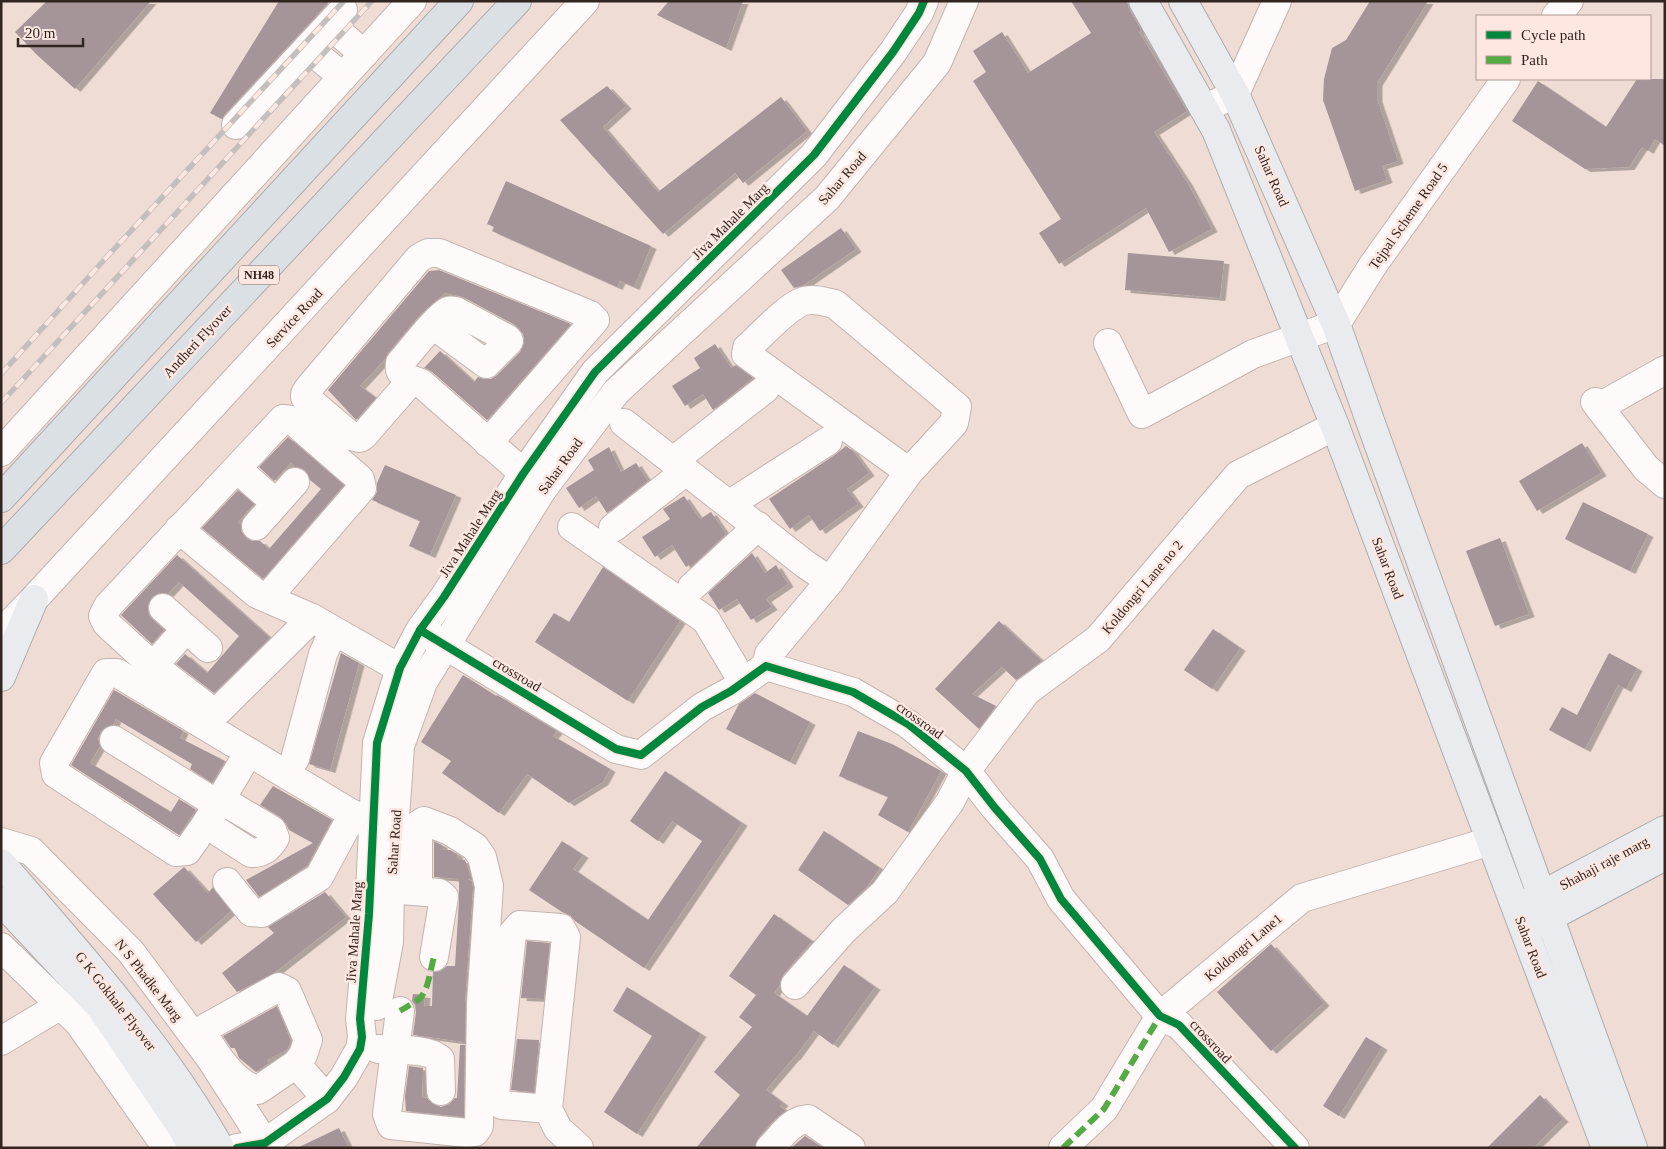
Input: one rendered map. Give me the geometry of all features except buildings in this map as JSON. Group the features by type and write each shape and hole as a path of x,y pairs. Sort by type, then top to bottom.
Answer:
{"highway":[{"name":"NH48","path":"1,498 458,1"},
{"name":"Andheri Flyover","path":"1,550 517,1"}],"main road":[{"name":"Sahar Road","path":"1143,1 1216,130 1334,426 1606,1148"},
{"name":"Sahar Road","path":"1183,1 1235,94 1336,324 1633,1148"},
{"path":"1,677 34,600"},
{"name":"Shahaji raje marg","path":"1546,906 1665,830"},
{"path":"1520,919 1546,906 1665,856"},
{"name":"G K Gokhale Flyover","path":"1,863 121,1003 202,1116 220,1148"},
{"name":"G K Gokhale Flyover","path":"1,901 101,1008 182,1128 193,1148"}],"street":[{"path":"1,452 412,1"},
{"name":"Service Road","path":"1,633 34,600 585,1"},
{"name":"Jiva Mahale Marg","path":"361,1043 360,1019 380,888 363,820 377,743 400,668 420,630 467,561 533,482 595,372 814,155 893,52 919,13 924,1"},
{"path":"1204,109 1235,94 1277,1"},
{"path":"1557,15 1569,1"},
{"name":"Sahar Road","path":"380,888 400,746 423,682 489,576 533,482 616,392 827,198 937,63 956,4"},
{"path":"236,125 336,17 364,54"},
{"path":"308,48 343,77"},
{"name":"Tejpal Scheme Road 5","path":"1336,324 1373,265 1505,80"},
{"path":"848,111 879,135"},
{"path":"488,443 594,322 594,318 439,253 428,253 419,258 306,391 305,397 352,436 360,438 410,382 414,380 420,383 488,443 533,482"},
{"path":"715,254 740,276"},
{"path":"766,666 769,654 830,581 910,472 954,423 957,407 835,304 817,300 804,301 790,309 747,348 746,354 910,472"},
{"path":"656,311 679,334"},
{"path":"1108,343 1142,414 1253,354 1336,324"},
{"path":"410,382 400,372 400,363 433,325"},
{"path":"1665,370 1597,405 1646,468 1665,484"},
{"path":"612,528 765,389"},
{"path":"267,598 362,488 360,479 292,420 283,419 108,606 103,616 107,624 153,666 208,708 219,710 322,625"},
{"path":"624,423 805,564 830,581"},
{"name":"Koldongri Lane no 2","path":"795,985 844,930 885,892 950,802 966,771 1027,691 1098,639 1238,475 1334,426"},
{"path":"730,504 828,441"},
{"path":"237,469 276,504"},
{"path":"256,526 295,482"},
{"path":"692,587 758,526"},
{"path":"572,527 706,620 743,682"},
{"path":"179,529 257,594 322,625 423,682"},
{"path":"467,561 489,576"},
{"path":"163,608 208,648"},
{"path":"295,759 322,654 322,625"},
{"path":"153,666 186,629"},
{"name":"crossroad","path":"420,630 616,749 641,755 702,707 731,691 766,666 853,692 908,724 966,771 994,808 1040,859 1061,899 1160,1016 1179,1025 1295,1148"},
{"path":"227,882 251,912 262,913 319,877 363,820 117,673 106,672 54,763 56,774 176,852 187,851 249,752"},
{"path":"114,740 214,809"},
{"path":"400,1011 387,1114 391,1125 467,1133 475,1132 480,1126 481,1003 489,886 482,857 475,847 450,831 424,821 418,825 418,891"},
{"name":"Koldongri Lane1","path":"1063,1148 1104,1109 1160,1016 1302,898 1491,841"},
{"name":"N S Phadke Marg","path":"1,842 31,851 131,952 210,1058 267,1145"},
{"path":"380,888 439,893 444,897 434,957"},
{"path":"548,1109 502,1105 495,1094 512,934 520,925 562,928 566,937 548,1109 558,1128 579,1148"},
{"path":"1,947 79,1023 167,1148"},
{"path":"1,1041 60,1005"},
{"path":"237,1148 267,1145 326,1099 344,1077 361,1043 395,1050 434,1054 440,1059 441,1091"},
{"path":"296,1064 326,1099"},
{"path":"770,1148 793,1123 801,1119 808,1119 845,1146"}],"railway":[{"path":"1,374 344,1"},
{"path":"1,403 372,1"}],"marked path":[{"path":"400,1011 422,996 427,986 434,957"},
{"path":"1063,1148 1104,1109 1160,1016"}],"cycle path":[{"path":"237,1148 265,1143 327,1099 344,1077 360,1049 362,1037 360,1019 369,914 377,743 400,668 420,630 444,597 523,474 595,372 814,155 893,52 919,13 924,1"},
{"path":"420,630 616,749 641,755 702,707 731,691 766,666 853,692 908,724 966,771 995,808 1040,859 1061,899 1160,1016 1179,1025 1295,1148"}]}
